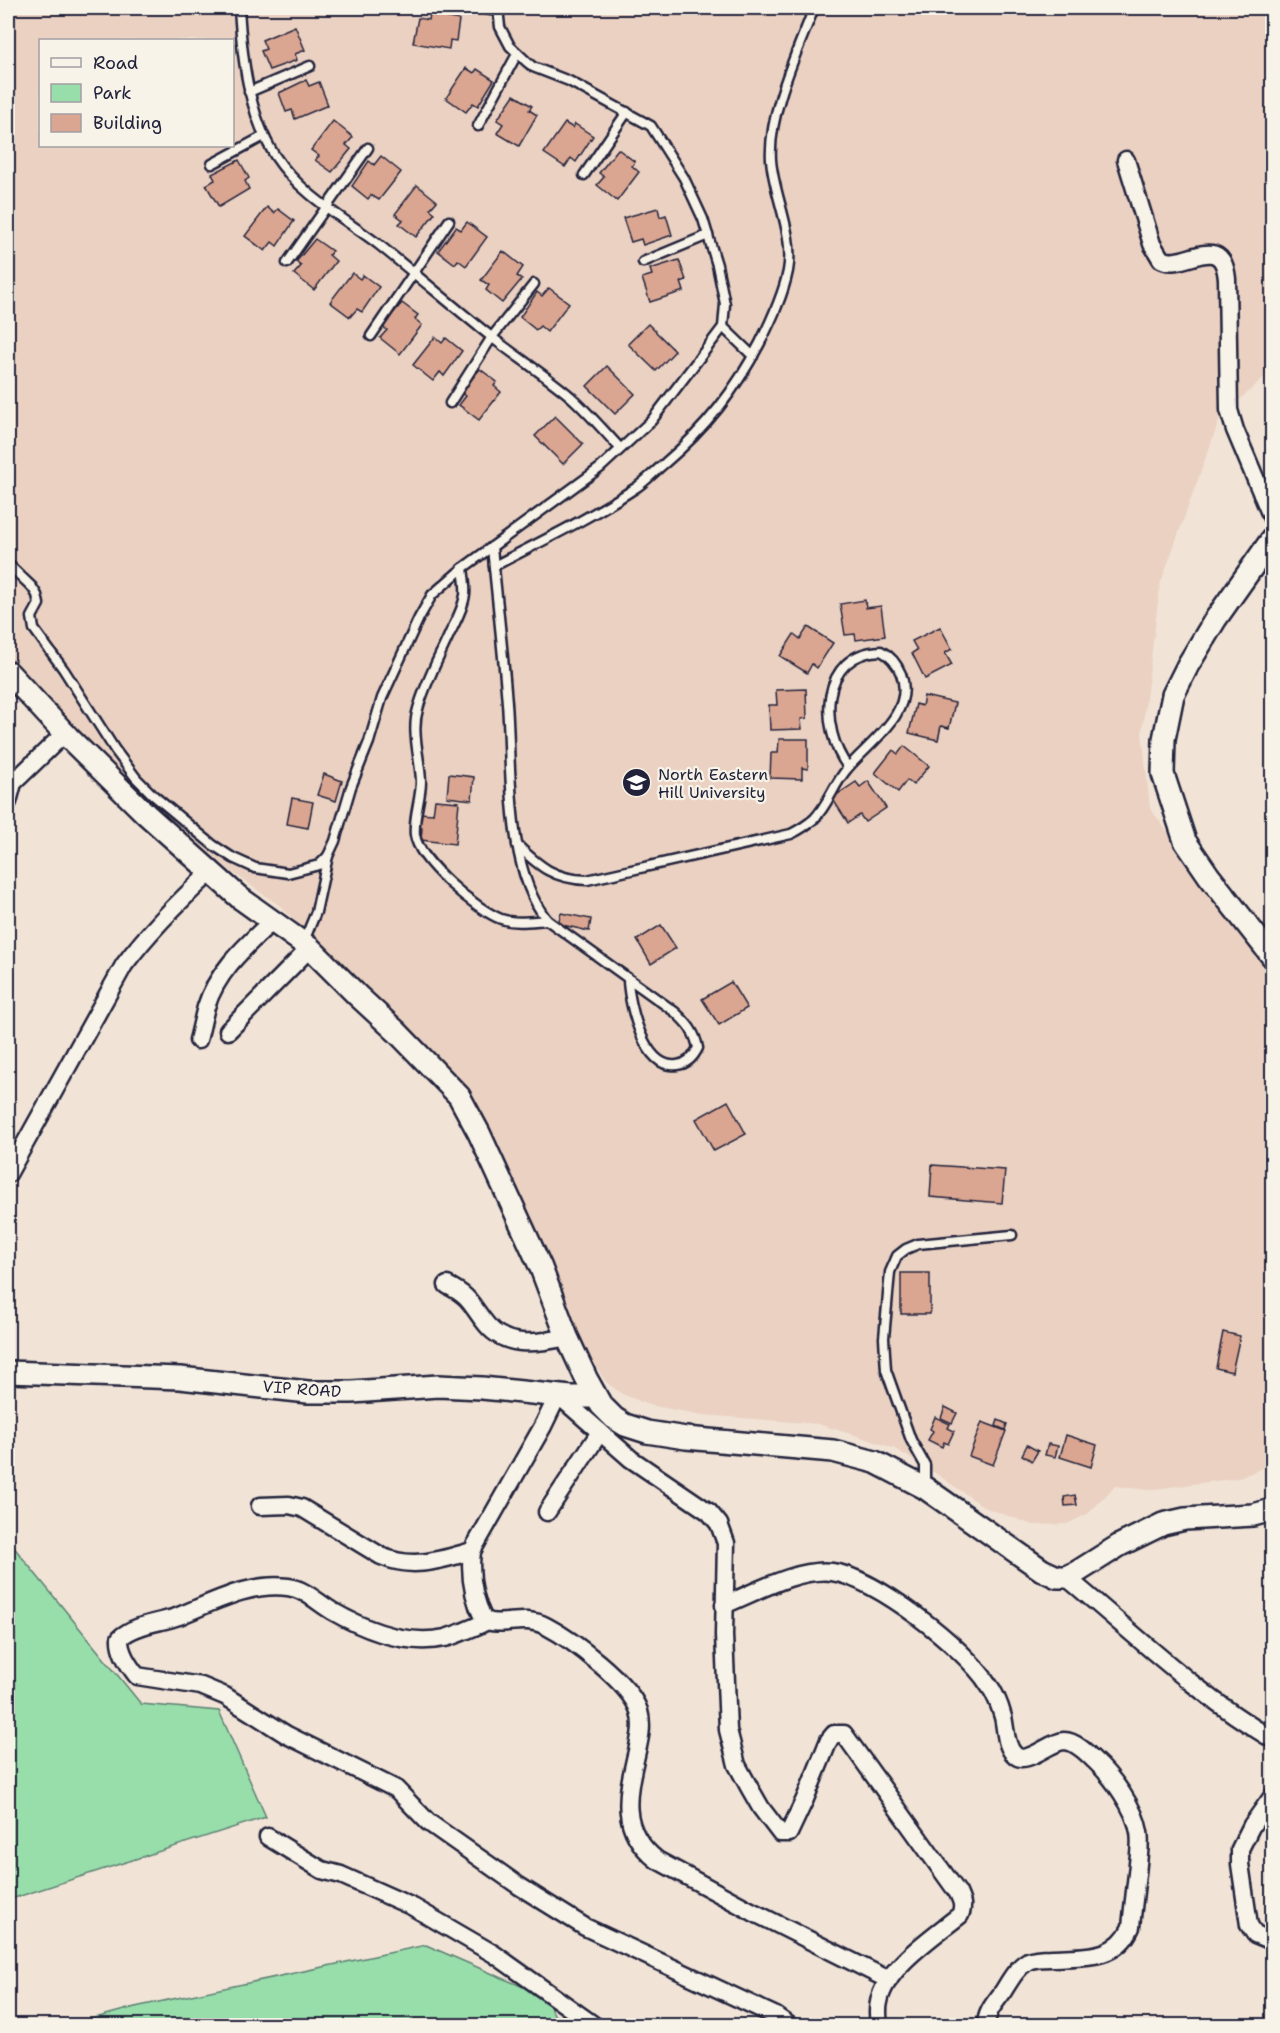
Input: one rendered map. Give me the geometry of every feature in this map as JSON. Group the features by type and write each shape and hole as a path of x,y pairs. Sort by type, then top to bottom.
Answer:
{"street":[{"path":"1126,160 1152,244 1161,259 1171,263 1209,254 1217,256 1224,264 1227,279 1229,410 1235,430 1272,518"},
{"path":"1272,539 1215,620 1188,664 1173,695 1164,739 1163,774 1185,841 1209,876 1272,956"},
{"path":"8,672 146,814 240,898 307,945 459,1096 479,1133 536,1258 555,1301 567,1337 595,1397 614,1418 625,1425 647,1432 686,1438 833,1451 875,1462 925,1488 1042,1570 1057,1577 1066,1577 1077,1572 1120,1545 1163,1524 1185,1519 1253,1515 1272,1510"},
{"path":"8,802 14,783 65,733"},
{"path":"8,1174 124,964 171,909 211,872"},
{"path":"198,1040 207,1006 224,972 243,949 272,921"},
{"path":"228,1031 307,945"},
{"path":"447,1285 463,1293 493,1331 505,1337 533,1344 567,1337"},
{"name":"VIP ROAD","path":"8,1372 180,1378 308,1392 352,1392 438,1386 580,1398 595,1397"},
{"path":"879,2025 879,2001 889,1980 906,1960 960,1915 963,1909 962,1902 844,1734 834,1734 828,1740 806,1799 789,1833 780,1833 761,1808 737,1765 728,1730 724,1635 726,1543 719,1524 710,1512 631,1459 558,1395 543,1426 472,1551 470,1565 473,1593 484,1620 491,1623 527,1620 542,1624 578,1647 628,1691 638,1709 641,1732 629,1787 628,1816 634,1833 645,1850 657,1860 753,1912 889,1980"},
{"path":"547,1512 600,1432"},
{"path":"260,1506 302,1508 393,1561 428,1563 472,1551"},
{"path":"724,1605 803,1575 831,1572 862,1582 903,1605 922,1619 981,1674 998,1703 1010,1748 1015,1756 1026,1759 1057,1743 1069,1742 1086,1752 1116,1783 1137,1823 1140,1842 1131,1927 1127,1935 1117,1946 1105,1952 1087,1956 1038,1958 1027,1962 1013,1976 988,2013 987,2025"},
{"path":"1066,1577 1194,1686 1249,1725 1272,1738"},
{"path":"488,1621 433,1640 389,1636 354,1624 304,1592 291,1587 268,1586 236,1593 172,1619 128,1631 120,1638 120,1645 137,1676 201,1686 225,1696 288,1735 396,1789 428,1822 519,1887 585,1927 776,2016 790,2025"},
{"path":"1272,1797 1245,1836 1239,1855 1249,1925 1255,1934 1272,1941"},
{"path":"268,1837 322,1870 413,1906 494,1954 595,2025"}],"lane":[{"path":"239,8 249,92 254,110 264,136 288,173 326,207 378,245 571,397 620,448"},
{"path":"307,945 328,855 335,841 382,698 418,618 432,595 463,568 600,468 652,420 723,327 725,304 704,219 684,178 651,126 569,81 533,67 510,46 500,27 498,9 477,8"},
{"path":"494,566 585,519 639,485 683,447 723,404 745,372 772,318 788,271 789,242 773,178 772,131 784,87 814,8"},
{"path":"477,126 517,54"},
{"path":"249,92 310,66"},
{"path":"584,175 627,112"},
{"path":"212,164 264,136"},
{"path":"287,263 368,148"},
{"path":"371,336 449,221"},
{"path":"643,262 708,235"},
{"path":"450,403 492,337 534,285"},
{"path":"723,327 753,356"},
{"path":"492,548 507,704 516,845 530,892 537,908 547,920 675,1012 693,1030 698,1048 688,1060 680,1065 671,1065 664,1063 652,1053 632,1011 628,980"},
{"path":"8,564 32,587 37,595 39,604 32,617 34,629 64,670 115,750 131,772 153,795 213,845 255,868 276,872 298,872 319,865 328,855"},
{"path":"463,568 465,594 462,607 417,710 416,736 421,784 415,837 424,858 465,896 488,912 501,919 512,921 547,920"},
{"path":"516,845 539,866 554,875 574,880 600,878 791,834 806,826 816,817 848,767 881,736 893,720 903,695 904,683 897,665 880,651 864,653 853,659 836,677 831,693 829,723 831,734 838,754 848,767"},
{"path":"925,1488 925,1465 911,1440 886,1370 884,1338 890,1272 897,1256 918,1244 1012,1235"}],"shaded area":[{"name":"North Eastern Hill University","path":"8,8 1272,8 1272,370 1220,418 1160,585 1142,732 1150,808 1272,974 1272,1464 1239,1478 1147,1490 1115,1486 1089,1513 1067,1524 1033,1525 986,1508 893,1448 864,1438 818,1424 702,1415 649,1405 622,1394 606,1382 586,1351 468,1090 280,906 188,841 8,663"}],"green space":[{"path":"8,1540 141,1704 219,1711 266,1817 8,1900"},
{"path":"426,1945 544,1996 560,2025 66,2026 135,2007"}],"building":[{"path":"430,14 459,20 456,41 450,40 449,49 413,43 418,18 429,20"},
{"path":"295,26 305,50 295,54 297,60 269,70 261,51 266,49 262,40"},
{"path":"466,68 474,73 477,69 494,80 478,106 473,103 466,112 446,98"},
{"path":"306,80 309,86 319,82 328,105 295,119 292,110 286,112 279,93"},
{"path":"514,95 532,106 529,110 537,115 519,146 497,133 503,124 497,120"},
{"path":"333,121 353,137 346,145 351,149 332,172 315,160 319,156 311,150"},
{"path":"565,123 573,128 575,124 593,136 576,162 571,158 565,167 544,153"},
{"path":"618,149 635,162 632,166 639,172 617,201 597,185 604,177 599,173"},
{"path":"381,156 401,172 379,200 371,195 368,199 352,186 369,161 374,165"},
{"path":"239,160 249,178 245,181 249,189 219,207 206,185 215,180 212,174"},
{"path":"417,185 437,201 430,209 435,213 416,237 399,224 403,220 395,214"},
{"path":"267,207 274,213 278,209 294,221 277,246 272,242 265,251 245,236"},
{"path":"658,208 660,217 666,215 672,235 643,245 641,239 631,242 623,218"},
{"path":"467,222 487,237 466,266 458,260 455,264 438,251 456,227 461,230"},
{"path":"315,239 332,251 329,255 336,261 314,290 294,274 301,266 296,262"},
{"path":"503,251 523,267 517,276 522,279 502,303 486,290 489,285 481,280"},
{"path":"679,260 686,280 681,282 684,291 650,302 642,278 652,275 650,269"},
{"path":"352,273 360,279 363,275 379,287 362,312 357,309 350,317 330,302"},
{"path":"549,288 569,303 547,332 540,326 536,330 520,317 537,292 542,296"},
{"path":"402,303 418,315 415,319 422,325 400,354 380,338 387,330 382,326"},
{"path":"648,324 675,351 656,371 628,344"},
{"path":"435,337 442,343 446,338 462,351 444,376 440,372 433,381 413,365"},
{"path":"607,366 635,394 615,414 587,386"},
{"path":"480,369 497,382 494,386 501,392 479,420 459,405 466,396 461,392"},
{"path":"555,416 583,444 563,464 535,436"},
{"path":"865,600 866,608 881,606 885,636 856,640 855,634 845,635 840,604"},
{"path":"808,627 833,643 817,668 812,664 807,673 780,656 794,634 800,639"},
{"path":"940,627 952,649 945,653 952,665 925,679 912,653 917,650 912,641"},
{"path":"806,689 807,718 801,719 802,729 770,730 769,705 777,705 776,690"},
{"path":"924,696 955,703 949,728 941,726 938,740 909,733 916,704 922,706"},
{"path":"779,739 808,739 808,769 802,768 802,779 770,778 771,753 778,753"},
{"path":"904,746 929,766 913,785 907,780 898,792 875,773 893,750 898,754"},
{"path":"324,774 342,781 336,801 317,795"},
{"path":"449,774 474,777 472,800 447,797"},
{"path":"868,781 886,808 865,822 860,815 848,823 832,798 856,782 860,787"},
{"path":"292,798 313,802 308,828 287,824"},
{"path":"435,800 459,802 455,844 421,840 422,828 418,827 419,813 433,814"},
{"path":"561,913 591,919 589,931 558,924"},
{"path":"661,925 676,948 651,964 637,940"},
{"path":"731,982 747,1008 719,1025 702,999"},
{"path":"728,1101 746,1134 714,1151 696,1119"},
{"path":"932,1165 1005,1170 1002,1203 930,1197"},
{"path":"901,1273 930,1273 930,1314 901,1314"},
{"path":"1223,1332 1240,1336 1232,1372 1216,1368"},
{"path":"945,1407 957,1413 952,1423 941,1418"},
{"path":"935,1417 950,1424 948,1428 954,1431 948,1444 944,1442 942,1447 928,1440 933,1431 930,1429"},
{"path":"998,1420 1007,1424 1005,1430 996,1426"},
{"path":"982,1422 1006,1431 993,1465 969,1456"},
{"path":"1066,1435 1097,1445 1091,1467 1060,1457"},
{"path":"1048,1444 1058,1446 1055,1457 1045,1455"},
{"path":"1027,1445 1038,1451 1032,1461 1022,1455"},
{"path":"1075,1495 1077,1505 1065,1506 1064,1497"}],"place":[{"name":"North Eastern Hill University","path":"637,783"}]}
